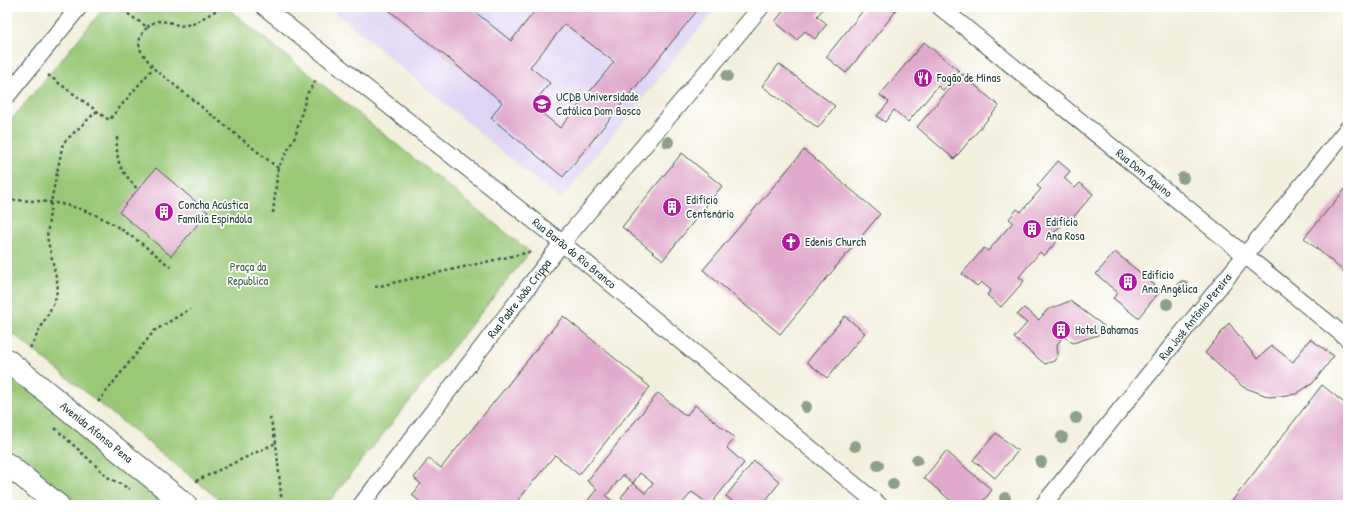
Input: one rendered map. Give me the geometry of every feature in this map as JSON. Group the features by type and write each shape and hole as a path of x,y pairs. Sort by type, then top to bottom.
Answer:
{"main road":[{"name":"Avenida Afonso Pena","path":"7,360 186,505"},
{"path":"7,464 58,505"}],"street":[{"path":"7,96 79,7"},
{"name":"Rua Barão do Rio Branco","path":"264,7 562,243 879,505"},
{"name":"Rua Padre João Crippa","path":"361,505 562,243 761,7"},
{"name":"Rua Dom Aquino","path":"940,7 1348,339"},
{"name":"Rua José Antônio Pereira","path":"1042,505 1348,128"}],"path":[{"path":"118,7 147,27"},
{"path":"222,7 193,24 180,26 169,22 156,22 147,27 140,37 139,48 154,68 278,168"},
{"path":"48,75 109,120 154,68"},
{"path":"273,213 278,168 295,137 307,94 316,80"},
{"path":"30,348 55,301 58,285 47,237 51,202 63,143 97,111"},
{"path":"117,137 116,159 125,174 138,190"},
{"path":"7,201 51,202 91,212 136,238 173,269"},
{"path":"375,287 530,252"},
{"path":"98,402 154,331 190,309"},
{"path":"270,417 276,443 282,505"},
{"path":"196,481 276,443"}],"shaded area":[{"name":"UCDB Universidade Católica Dom Bosco","path":"329,7 717,7 560,200"}],"green space":[{"name":"Praça da Republica","path":"105,7 226,7 530,252 326,505 226,505 7,329 7,125"},
{"path":"7,360 186,505 58,505 7,464"}],"building":[{"path":"385,7 469,7 511,41 538,7 700,7 563,177 491,118 502,102","holes":["565,24 614,62 560,128 532,105 550,83 530,67"]},
{"path":"786,7 825,7 817,16 827,24 815,39 805,31 797,40 775,22"},
{"path":"866,7 891,7 896,11 846,73 826,57"},
{"name":"Fogão de Minas","path":"924,42 959,71 943,90 938,86 908,122 894,110 885,122 877,116 889,102 880,95"},
{"path":"779,64 835,106 818,128 762,86"},
{"path":"962,74 999,106 954,159 917,127"},
{"name":"Edenis Church","path":"804,150 880,214 780,334 703,270"},
{"name":"Edifício Centenário","path":"682,153 722,186 663,260 622,227"},
{"name":"Edifício Ana Rosa","path":"1058,161 1070,171 1064,178 1075,188 1080,183 1093,194 1071,220 1068,217 1051,236 1057,241 1044,256 1040,252 1019,277 1024,281 1001,307 987,295 991,290 981,282 977,286 962,274 984,248 988,251 1013,222 1009,219 1017,209 1021,212 1041,189 1037,186"},
{"name":"Concha Acústica Família Espíndola","path":"156,168 208,212 171,256 119,212"},
{"path":"1348,186 1348,275 1304,238"},
{"name":"Edifício Ana Angélica","path":"1115,252 1161,290 1138,318 1113,298 1118,293 1096,274"},
{"name":"Hotel Bahamas","path":"1070,301 1104,326 1098,335 1073,343 1063,336 1057,345 1058,355 1054,361 1045,364 1014,338 1027,323 1017,315 1024,308 1039,320 1047,310"},
{"path":"563,316 650,387 579,475 555,455 514,505 424,505 412,495 421,484 414,478 429,458 441,468"},
{"path":"845,316 865,333 827,378 807,362"},
{"path":"1229,323 1257,359 1272,346 1293,362 1310,339 1334,356 1313,383 1296,394 1270,397 1243,387 1205,353"},
{"path":"1322,385 1348,406 1348,505 1229,505"},
{"path":"658,393 686,416 695,405 735,438 727,448 744,463 710,505 692,492 681,505 630,505 621,497 633,483 623,475 606,496 617,505 584,505 597,489 587,481","holes":["640,473 653,483 645,493 633,483"]},
{"path":"996,433 1018,451 995,478 973,460"},
{"path":"946,451 992,490 980,505 956,505 924,478"},
{"path":"754,461 780,482 762,505 737,505 726,496"}],"place":[{"name":"Fogão de Minas","path":"923,78"},
{"name":"UCDB Universidade Católica Dom Bosco","path":"542,104"},
{"name":"Edifício Centenário","path":"672,207"},
{"name":"Concha Acústica Família Espíndola","path":"164,212"},
{"name":"Edifício Ana Rosa","path":"1032,229"},
{"name":"Edenis Church","path":"791,242"},
{"name":"Edifício Ana Angélica","path":"1128,282"},
{"name":"Hotel Bahamas","path":"1061,330"}]}
